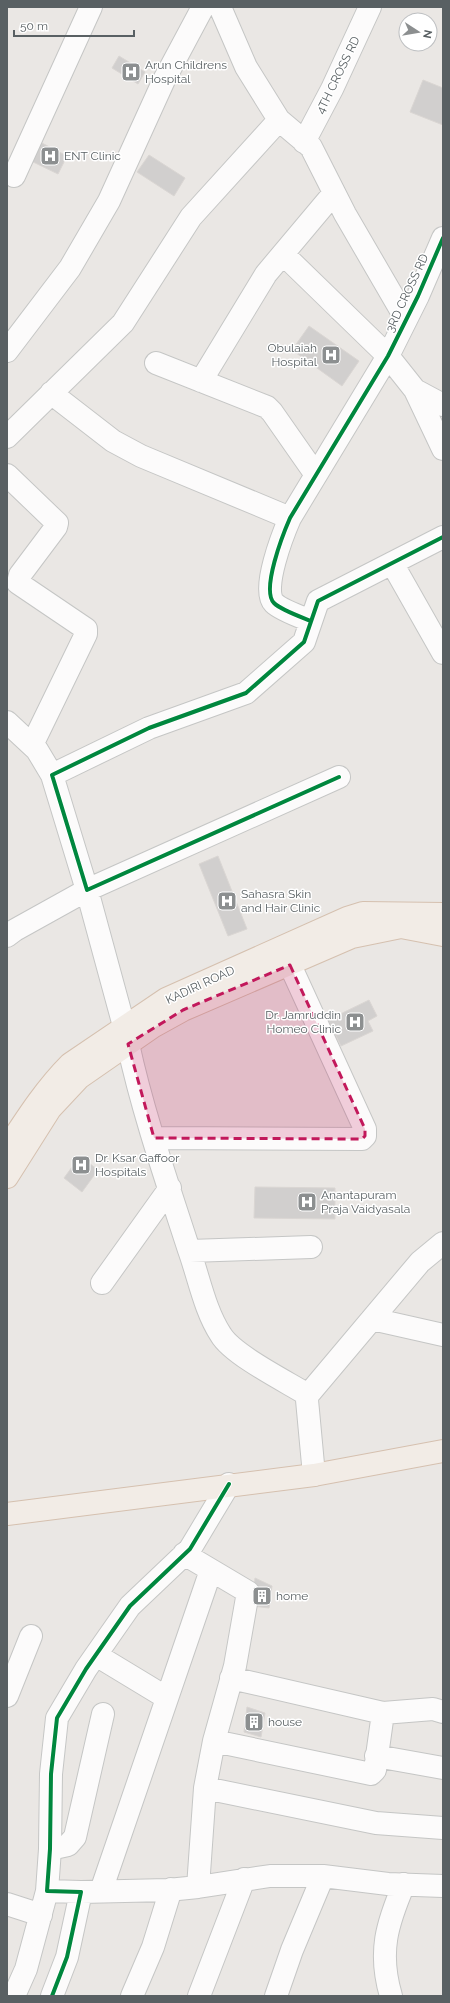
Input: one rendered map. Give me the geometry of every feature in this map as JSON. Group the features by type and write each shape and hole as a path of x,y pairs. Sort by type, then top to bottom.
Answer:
{"main road":[{"name":"KADIRI ROAD","path":"7,1177 50,1109 79,1078 166,1000 347,918 363,913 443,914"},
{"name":"KADIRI ROAD","path":"7,1148 24,1121 56,1078 80,1056 126,1035 154,1026 183,1010 352,937 401,927 443,935"},
{"path":"7,1514 135,1499 229,1484 314,1475 443,1451"}],"street":[{"path":"14,176 91,7"},
{"path":"7,351 70,268 105,208 164,80 203,7"},
{"path":"220,7 246,67 279,120 311,148 334,193 406,319"},
{"name":"4TH CROSS RD","path":"304,142 332,89 370,7"},
{"path":"10,431 122,323 191,217 279,120"},
{"path":"201,381 266,274 334,193"},
{"name":"3RD CROSS RD","path":"311,621 275,604 270,597 270,582 284,533 290,518 388,356 443,238"},
{"path":"283,254 388,356 415,390 443,449"},
{"path":"156,363 268,407 316,476"},
{"path":"415,390 443,405"},
{"path":"51,393 113,441 141,456 290,518"},
{"path":"7,475 57,522 56,527 20,575 18,583 86,629 86,634 32,745"},
{"path":"52,775 149,728 246,693 304,642 318,601 443,536"},
{"path":"392,562 443,653"},
{"path":"7,722 32,745 52,775 87,890 154,1138 211,1315 221,1336 233,1348 308,1394"},
{"path":"7,936 15,930 87,890 339,777"},
{"path":"154,1138 362,1139 365,1136 365,1129 290,965"},
{"path":"102,1283 170,1188"},
{"path":"314,1475 307,1400 308,1394 420,1262 443,1243"},
{"path":"190,1251 311,1247"},
{"path":"372,1318 443,1335"},
{"path":"14,1996 26,1969 47,1891 50,1849 50,1774 57,1718 96,1655 130,1606 190,1549 229,1484"},
{"path":"184,1554 248,1592 231,1678 214,1740 204,1788 198,1887"},
{"path":"52,1996 167,1698 211,1570"},
{"path":"7,1696 31,1636"},
{"path":"96,1655 167,1698"},
{"path":"231,1678 383,1713 433,1709 443,1712"},
{"path":"214,1740 371,1774 375,1770 383,1713"},
{"path":"50,1849 68,1845 75,1836 102,1714"},
{"path":"376,1756 443,1768"},
{"path":"204,1788 376,1823 443,1828"},
{"path":"47,1891 91,1892 171,1890 270,1876 323,1876 356,1881 443,1886"},
{"path":"276,1996 292,1950 323,1876"},
{"path":"199,1996 244,1879"},
{"path":"391,1996 386,1979 386,1930 404,1884"},
{"path":"132,1996 153,1947 171,1890"},
{"path":"7,1904 41,1915"}],"highlighted area":[{"path":"290,965 365,1129 365,1136 362,1139 154,1138 128,1044 183,1010"}],"building":[{"path":"119,56 145,72 138,84 112,68"},
{"path":"423,80 443,88 443,125 410,112"},
{"path":"36,140 67,156 58,174 27,159"},
{"path":"149,155 185,178 174,196 137,172"},
{"path":"309,326 359,361 342,386 292,350"},
{"path":"218,856 247,929 228,936 199,864"},
{"path":"369,1000 377,1016 368,1021 373,1031 341,1046 328,1020"},
{"path":"80,1156 98,1170 82,1192 64,1178"},
{"path":"255,1187 335,1188 335,1219 254,1218"},
{"name":"home","path":"255,1578 272,1586 269,1608 252,1606"},
{"name":"house","path":"247,1707 265,1713 261,1737 244,1732"}],"cycle path":[{"path":"311,621 291,613 274,603 271,596 270,586 278,548 290,518 388,356 418,296 443,238"},
{"path":"339,777 87,890 52,775 149,728 246,693 304,642 318,601 443,537"},
{"path":"52,1996 67,1957 81,1892 47,1891 50,1849 51,1774 57,1718 86,1669 130,1606 190,1549 229,1484"}],"place":[{"name":"Arun Childrens Hospital","path":"131,72"},
{"name":"ENT Clinic","path":"50,156"},
{"name":"Obulaiah Hospital","path":"331,355"},
{"name":"Sahasra Skin and Hair Clinic","path":"227,901"},
{"name":"Dr. Jamruddin Homeo Clinic","path":"355,1022"},
{"name":"Dr. Ksar Gaffoor Hospitals","path":"81,1165"},
{"name":"Anantapuram Praja Vaidyasala","path":"307,1202"},
{"name":"home","path":"262,1596"},
{"name":"house","path":"254,1722"}]}
